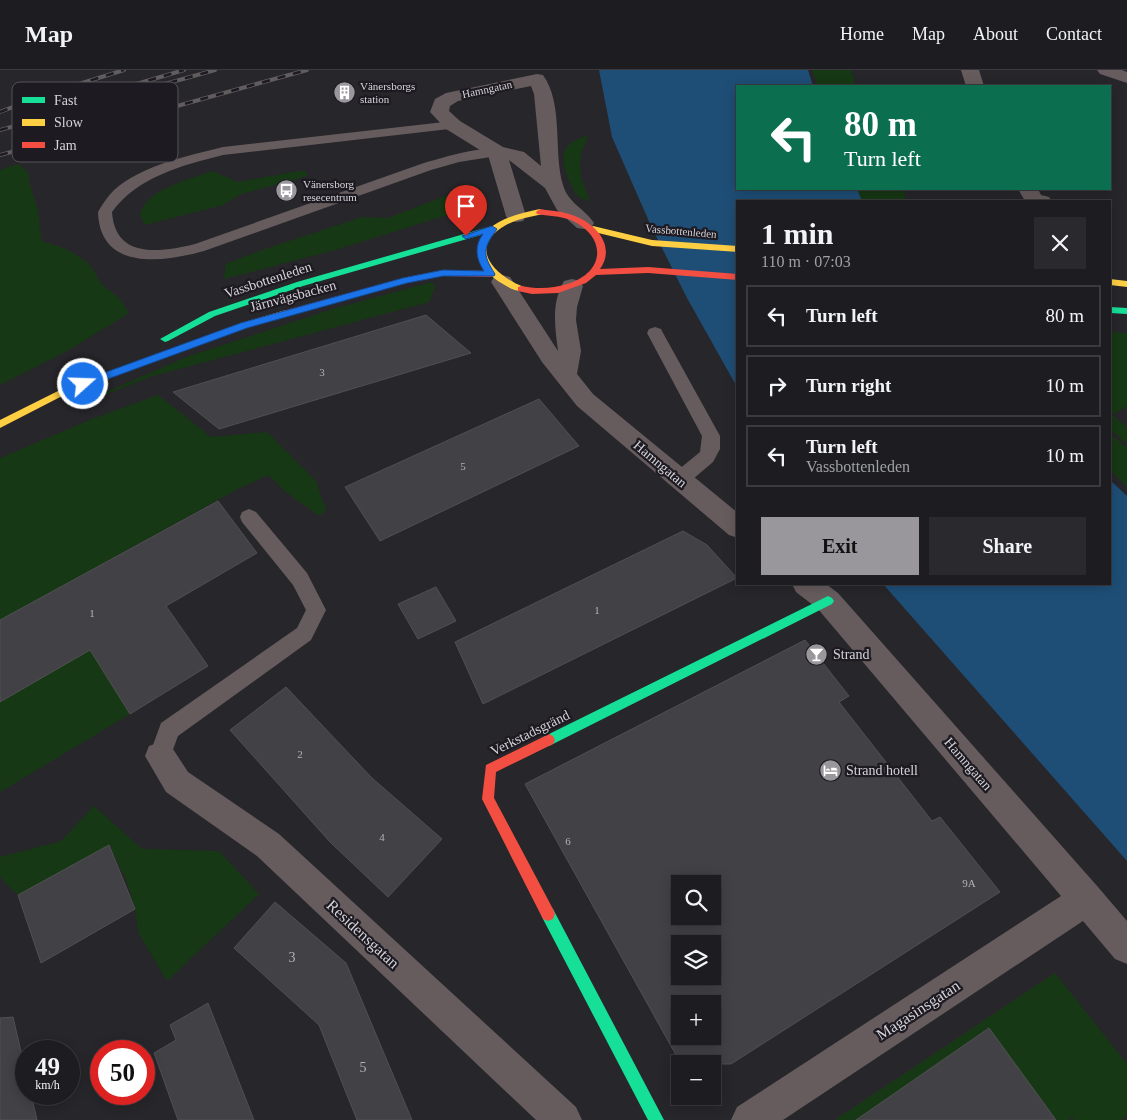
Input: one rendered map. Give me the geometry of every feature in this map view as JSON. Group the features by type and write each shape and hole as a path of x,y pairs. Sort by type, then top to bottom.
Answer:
{"main road":[{"path":"552,213 574,218 588,226 600,238 603,252 601,262 585,280 572,286 555,290 536,291 518,288 497,278 483,263 480,251 484,240 492,229 516,216 552,213"},
{"name":"Vassbottenleden","path":"588,226 652,242 736,249"},
{"name":"Vassbottenleden","path":"65,391 221,311 300,284 492,229"},
{"path":"594,272 616,270 663,271 736,277"},
{"name":"Järnvägsbacken","path":"0,424 65,391 244,325 407,280 443,273 497,278"},
{"path":"1111,282 1127,284"},
{"path":"1111,310 1127,312"},
{"name":"Verkstadsgränd","path":"656,1120 488,799 490,769 817,593"}],"street":[{"path":"970,70 975,85"},
{"path":"1106,70 1127,78"},
{"name":"Hamngatan","path":"553,185 517,156 497,152 453,125 439,112 441,103 452,97 537,79 543,94 553,185 564,206 588,226"},
{"path":"497,152 516,216"},
{"path":"1029,190 1034,199 1038,200"},
{"name":"Hamngatan","path":"497,278 550,356 585,400 736,526"},
{"path":"565,375 570,351 565,320 566,307 572,286"},
{"name":"Hamngatan","path":"817,593 1127,947"},
{"name":"Residensgatan","path":"160,756 177,782 268,845 563,1120"},
{"name":"Magasinsgatan","path":"750,1120 1086,899"}],"lane":[{"path":"453,125 223,151 202,156 146,178 119,194 105,212 106,229 119,245 131,251 145,255 170,255 199,248 426,167 457,158 497,152"},
{"path":"655,333 711,436 711,449 707,457 679,480"},
{"path":"160,756 168,730 304,634 316,610 300,579 250,517"}],"green space":[{"path":"812,70 851,70 856,85 818,85"},
{"path":"585,136 588,137 581,153 581,177 590,202 579,197 573,189 563,157 565,150 570,144"},
{"path":"18,164 28,172 38,212 42,241 66,249 87,262 100,283 119,298 129,313 69,350 0,385 0,170"},
{"path":"212,171 238,182 299,171 306,171 308,176 241,194 223,205 145,225 140,215 143,206 150,199 159,192 181,182"},
{"path":"855,190 902,190 907,200 859,200"},
{"path":"453,193 459,195 457,212 335,250 224,279 226,264 262,250 362,217 388,218"},
{"path":"432,282 435,287 429,302 153,376 91,400 189,356 333,309"},
{"path":"1111,332 1127,333 1127,406 1112,415 1127,427 1127,444 1111,430"},
{"path":"158,395 211,437 267,432 316,481 326,510 320,516 287,493 268,475 236,490 0,620 0,458 92,419"},
{"path":"1111,435 1127,448 1127,487 1111,471"},
{"path":"90,650 130,714 0,792 0,702"},
{"path":"94,806 142,849 219,851 259,894 167,981 139,934 135,909 126,879 109,845 18,895 0,877 0,857 61,841"},
{"path":"1055,973 1127,1064 1127,1115 1121,1120 1074,1120 1072,1117 1069,1120 835,1120"}],"water":[{"path":"599,70 808,70 813,85 736,85 736,190 857,190 862,200 736,200 736,385 687,298 651,226 612,137"},
{"path":"1111,481 1127,496 1127,861 884,585 1111,585"}],"building":[{"path":"426,315 471,353 219,429 173,392"},
{"path":"539,399 579,446 380,541 345,487"},
{"path":"218,501 257,553 166,606 208,666 130,714 90,650 0,702 0,620"},
{"path":"683,531 707,545 736,577 483,704 455,642"},
{"path":"436,587 456,621 418,639 398,604"},
{"path":"805,640 849,696 839,702 932,821 940,817 1000,892 731,1064 721,1064 721,1055 676,1055 525,784"},
{"path":"286,687 372,778 442,839 388,897 330,842 230,730"},
{"path":"109,845 135,909 41,963 18,895"},
{"path":"275,902 346,963 412,1120 357,1120 319,1025 234,948"},
{"path":"208,1003 254,1120 178,1120 155,1056 155,1052 176,1040 170,1025"},
{"path":"13,1017 18,1040 15,1040 15,1105 34,1105 37,1120 0,1120 0,1018"},
{"path":"989,1028 1056,1120 856,1120"}],"railway":[{"path":"85,82 124,70"},
{"path":"143,82 184,70"},
{"path":"172,82 215,70"},
{"path":"178,106 307,70"},
{"path":"0,112 12,107"},
{"path":"0,130 12,127"},
{"path":"0,155 12,152"}],"traffic: fast":[{"path":"165,339 212,314 300,284 492,229"},
{"path":"1111,310 1127,311"},
{"path":"549,740 828,601"},
{"path":"548,914 656,1120"}],"traffic: slow":[{"path":"521,289 494,274 487,266 482,248 485,239 498,226 515,218 540,212"},
{"path":"593,229 652,243 736,249"},
{"path":"1111,282 1127,284"},
{"path":"0,424 65,391 244,325 286,313"}],"traffic: jam":[{"path":"521,289 532,291 558,290 583,281 593,274 599,264 602,252 602,245 597,237 581,222 563,215 540,212"},
{"path":"594,272 648,270 736,277"},
{"path":"286,313 407,280 443,273 491,274"},
{"path":"548,914 488,799 490,769 549,740"}],"place":[{"name":"Vänersborgs station","path":"344,92"},
{"name":"Vänersborg resecentrum","path":"287,190"},
{"name":"Strand","path":"817,654"},
{"name":"Strand hotell","path":"830,770"}],"route":[{"path":"83,384 244,325 407,280 443,273 491,274 483,263 480,251 484,240 492,229 466,236"}]}
